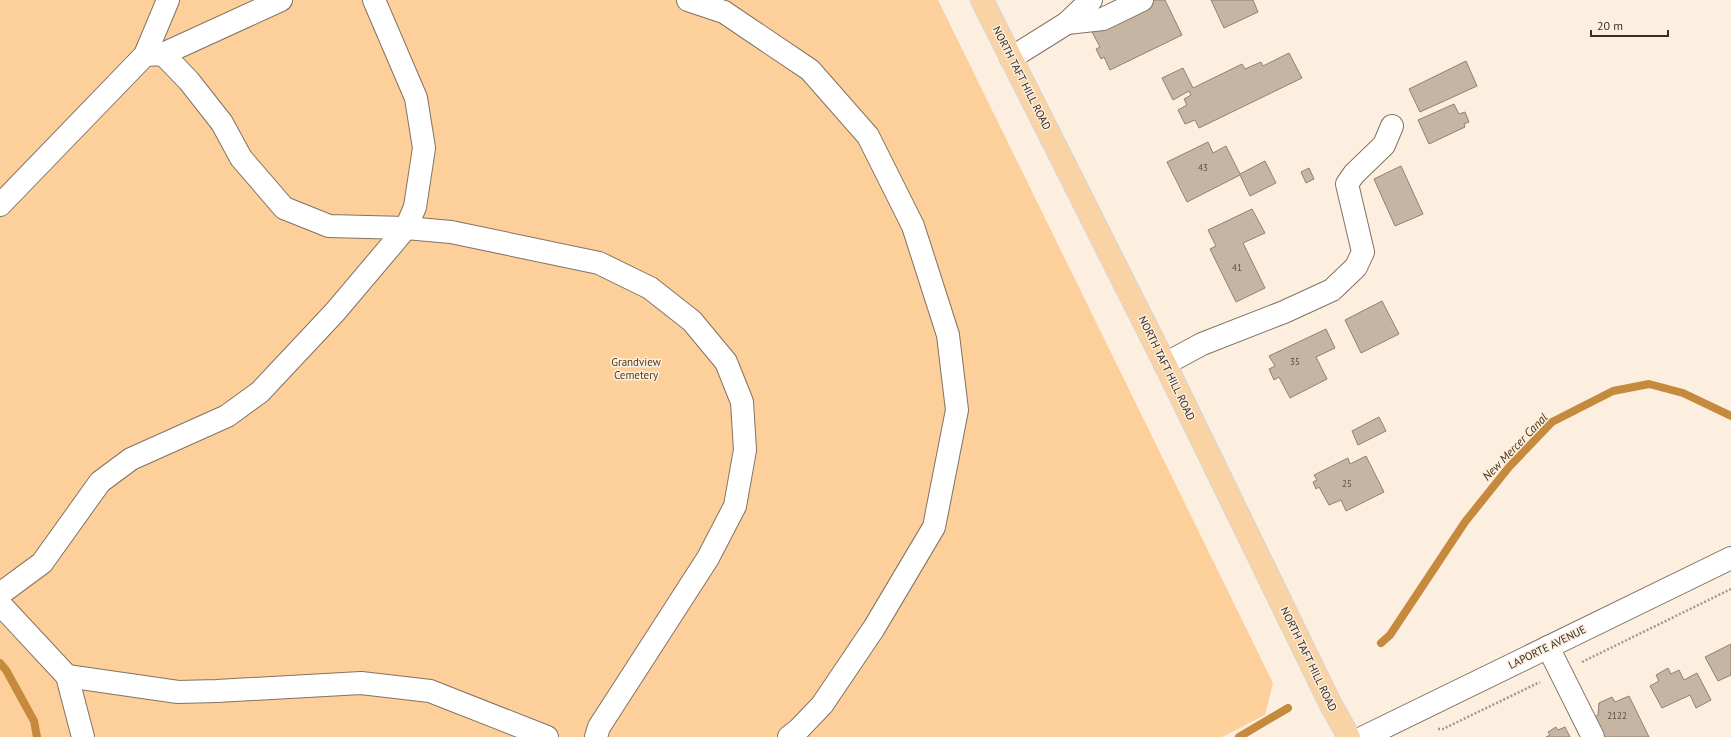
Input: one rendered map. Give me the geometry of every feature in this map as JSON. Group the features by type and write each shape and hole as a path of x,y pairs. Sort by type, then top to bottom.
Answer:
{"main road":[{"name":"NORTH TAFT HILL ROAD","path":"982,0 1165,364 1348,737"}],"street":[{"path":"154,55 168,0"},
{"path":"0,205 154,55 282,0"},
{"path":"0,594 42,562 100,482 131,459 227,416 260,392 335,312 406,228 416,207 424,148 416,98 374,0"},
{"path":"688,0 724,12 810,70 868,136 913,226 948,335 957,410 934,527 874,628 822,705 798,730 789,737"},
{"path":"1011,58 1067,23 1091,0"},
{"path":"1067,23 1104,19 1142,0"},
{"path":"154,55 189,81 222,123 241,158 284,208 329,226 406,228 451,232 599,263 650,288 692,321 726,362 742,402 745,450 736,506 708,558 599,728 596,737"},
{"path":"1165,364 1202,344 1284,312 1332,290 1356,267 1363,252 1347,184 1354,174 1384,145 1392,126"},
{"name":"LAPORTE AVENUE","path":"1364,737 1731,558"},
{"path":"0,604 66,676 83,737"},
{"path":"1548,647 1593,737"},
{"path":"66,676 178,692 217,692 361,683 430,691 547,737"}],"path":[{"path":"1443,729 1731,589"}],"green space":[{"name":"Grandview Cemetery","path":"0,0 938,0 1273,683 1265,715 1222,737 0,737"}],"building":[{"path":"1144,0 1165,0 1182,35 1110,70 1104,57 1101,59 1096,49 1100,47 1091,30"},
{"path":"1211,0 1253,0 1258,12 1224,28"},
{"path":"1289,53 1302,78 1199,128 1195,120 1185,124 1178,110 1187,105 1184,99 1191,95 1189,91 1173,100 1162,78 1183,68 1193,88 1242,64 1245,69 1261,62 1263,66"},
{"path":"1466,61 1477,86 1420,112 1409,89"},
{"path":"1454,104 1459,114 1465,112 1469,122 1464,124 1465,127 1429,144 1418,120"},
{"path":"1208,142 1213,153 1226,146 1240,174 1265,161 1276,183 1250,196 1240,175 1187,202 1167,162"},
{"path":"1401,166 1423,214 1395,226 1374,179"},
{"path":"1309,168 1314,179 1306,183 1301,172"},
{"path":"1252,209 1265,233 1243,243 1265,288 1236,302 1210,249 1216,246 1208,230"},
{"path":"1382,301 1399,334 1361,353 1345,320"},
{"path":"1326,329 1335,348 1316,357 1327,379 1290,398 1279,377 1274,380 1269,369 1275,366 1269,356"},
{"path":"1379,417 1386,431 1358,445 1352,431"},
{"path":"1366,456 1384,492 1346,511 1341,500 1329,505 1319,487 1316,489 1313,482 1317,480 1314,475 1348,458 1350,464"},
{"path":"1731,644 1731,675 1718,681 1705,657"},
{"path":"1668,668 1671,674 1679,670 1684,680 1697,673 1711,700 1696,708 1690,695 1662,708 1650,686 1659,681 1656,675"},
{"path":"1629,696 1649,737 1604,737 1594,717 1598,715 1599,703 1612,697 1615,702"},
{"path":"1556,727 1558,730 1565,727 1570,737 1546,737 1550,735 1548,732"}],"waterway":[{"name":"New Mercer Canal","path":"1381,643 1390,635 1465,522 1509,467 1552,422 1613,391 1649,384 1683,393 1731,416"},
{"name":"New Mercer Canal","path":"0,663 6,670 34,721 37,737"},
{"name":"New Mercer Canal","path":"1239,737 1288,708"}]}
